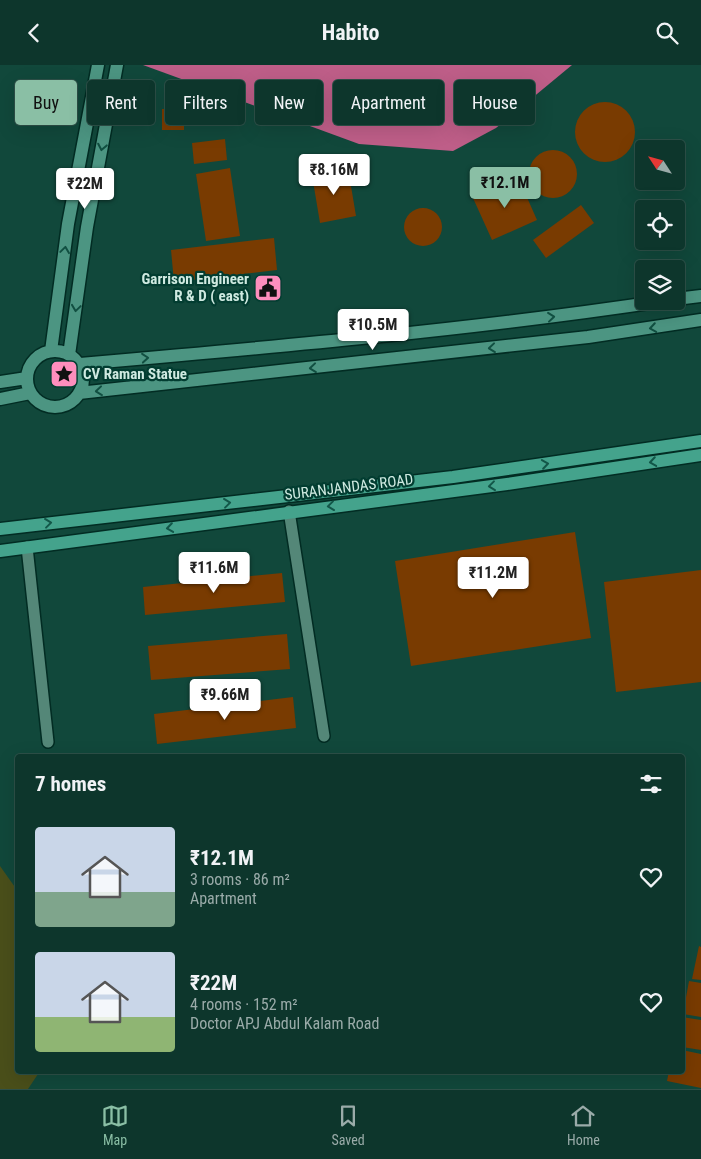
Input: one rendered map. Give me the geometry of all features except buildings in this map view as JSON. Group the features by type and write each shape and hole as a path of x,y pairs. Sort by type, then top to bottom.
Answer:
{"main road":[{"name":"SURANJANDAS ROAD","path":"0,529 453,477 701,441"},
{"name":"SURANJANDAS ROAD","path":"0,551 289,511 507,484 701,455"}],"street":[{"path":"51,351 68,224 98,65"},
{"path":"70,355 87,227 117,65"},
{"path":"685,298 701,296"},
{"path":"79,364 335,341 585,313 635,305"},
{"path":"79,393 588,337 701,320"},
{"path":"51,351 61,351 70,355 79,364 83,379 79,393 73,401 54,407 37,401 30,393 27,378 30,365 39,355 51,351"},
{"path":"0,382 27,378"},
{"path":"0,399 30,393"}],"lane":[{"path":"289,511 324,736"},
{"path":"27,547 48,742"}],"green space":[{"path":"0,866 15,887 15,1074 38,1074 28,1089 0,1089"}],"shaded area":[{"path":"143,65 572,65 535,96 535,80 454,80 454,125 500,125 453,151 359,144 307,125 323,125 323,80 255,80 255,106 245,102 245,80 184,80"}],"place":[{"name":"Garrison Engineer R & D ( east)","path":"268,288"},
{"name":"CV Raman Statue","path":"64,374"}]}
